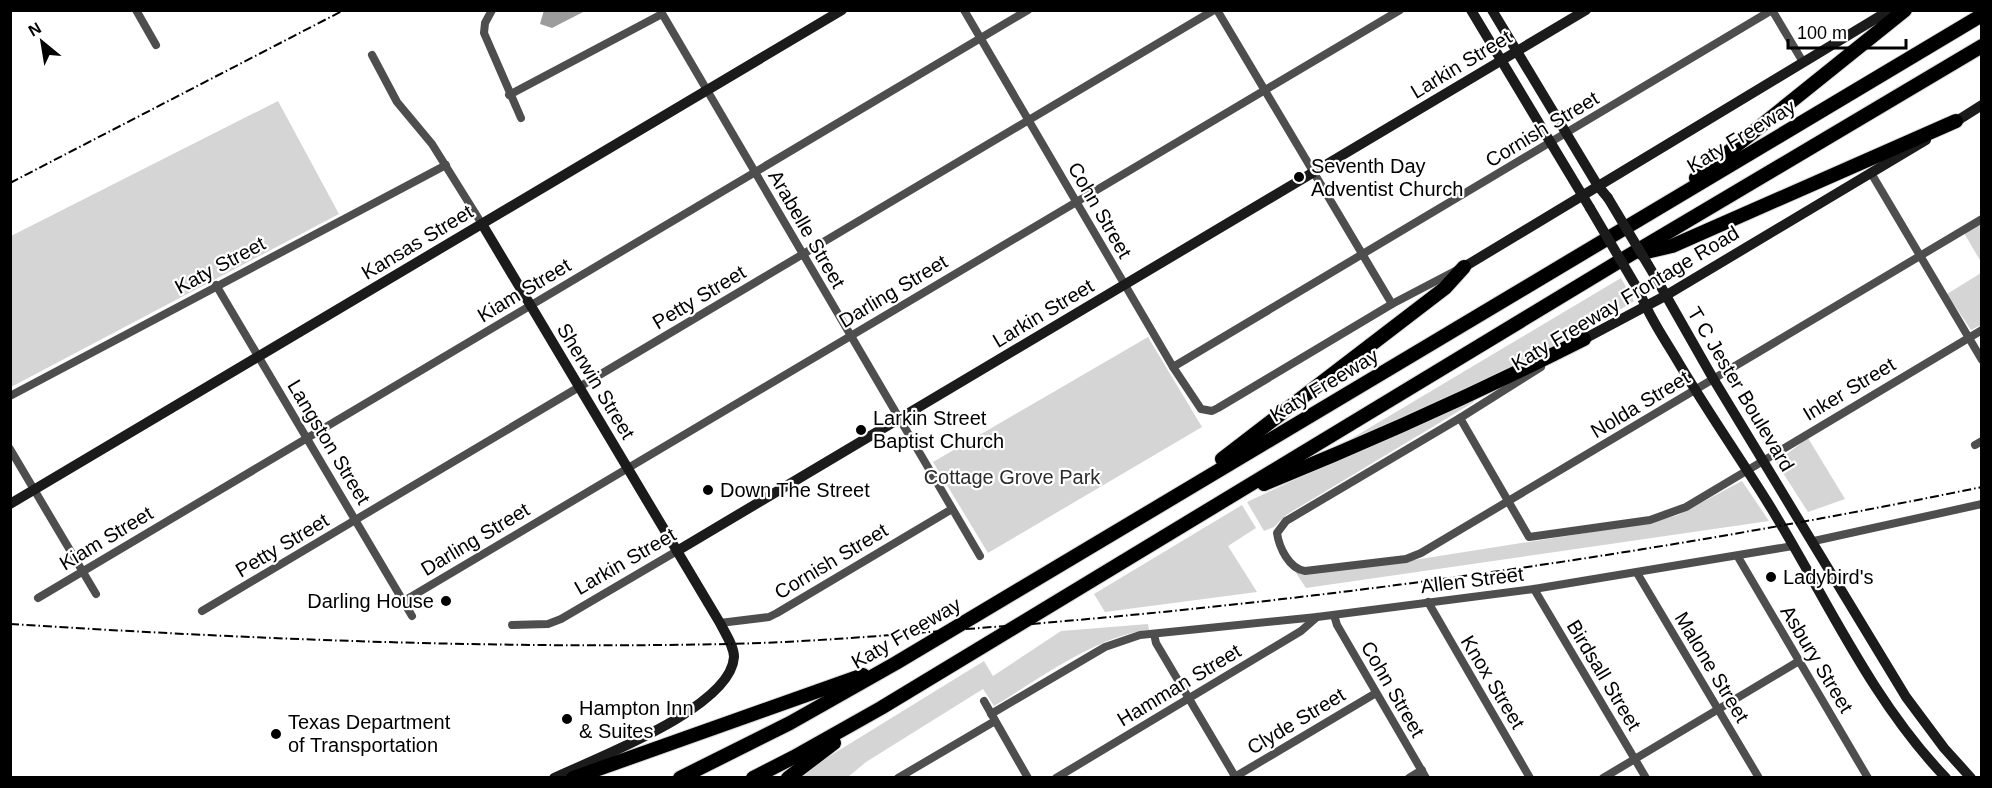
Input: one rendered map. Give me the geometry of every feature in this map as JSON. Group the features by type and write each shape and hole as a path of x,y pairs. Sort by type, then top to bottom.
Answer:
{"highway":[{"path":"1656,210 1905,10"},
{"name":"Katy Freeway","path":"680,777 790,723 896,663 1982,15"},
{"path":"753,777 794,757 881,708 1628,256 1982,46"},
{"path":"1628,256 1672,246 1956,121"},
{"path":"1178,494 1444,288 1464,267"},
{"path":"1226,499 1336,455 1513,375 1584,339"},
{"path":"573,777 896,663"},
{"path":"788,777 881,708"}],"main road":[{"name":"Kansas Street","path":"10,504 842,10"},
{"name":"T C Jester Boulevard","path":"1471,10 1640,293 1645,307 1695,391 1793,546 1840,627 1890,707 1922,752 1946,777"},
{"name":"T C Jester Boulevard","path":"1492,10 1598,186 1608,198 1714,380 1814,541 1906,697 1944,748 1971,777"},
{"name":"Larkin Street","path":"677,551 1586,10"},
{"path":"1464,267 1890,10"},
{"name":"Katy Freeway Frontage Road","path":"1584,339 1665,296 1982,105"},
{"name":"Sherwin Street","path":"482,224 720,623 733,649 730,672 704,701 677,719 554,777"},
{"path":"1840,627 1858,616"},
{"path":"1890,707 1906,697"}],"street":[{"path":"136,10 156,45"},
{"path":"492,10 483,28 509,95 521,118"},
{"name":"Cohn Street","path":"964,10 1173,368 1196,404 1204,410 1218,408 1392,304"},
{"name":"Kiam Street","path":"38,598 1028,10"},
{"path":"1215,10 1392,304 1464,267"},
{"name":"Petty Street","path":"202,611 1215,10"},
{"name":"Darling Street","path":"404,601 1400,10"},
{"path":"1772,10 1803,62"},
{"name":"Cornish Street","path":"1173,368 1772,10"},
{"path":"509,95 661,12"},
{"name":"Arabelle Street","path":"661,12 981,556"},
{"name":"Sherwin Street","path":"372,55 397,102 447,165 482,224"},
{"name":"Katy Street","path":"10,396 216,285 447,165"},
{"path":"1871,173 1982,360"},
{"name":"Nolda Street","path":"1299,570 1406,559 1437,545 1982,219"},
{"name":"Langston Street","path":"216,285 412,616"},
{"name":"Inker Street","path":"1509,500 1529,537 1650,520 1676,512 1982,330"},
{"name":"Katy Freeway Frontage Road","path":"1299,570 1291,564 1278,544 1278,528 1286,521 1460,418 1584,339"},
{"path":"1460,418 1509,500"},
{"path":"10,449 96,594"},
{"path":"1814,541 1982,504"},
{"name":"Cornish Street","path":"720,623 777,613 952,509"},
{"name":"Allen Street","path":"898,777 1121,639 1534,589 1738,557 1793,546"},
{"name":"Larkin Street","path":"512,625 548,624 561,619 677,551"},
{"name":"Asbury Street","path":"1738,557 1868,777"},
{"name":"Malone Street","path":"1637,573 1759,777"},
{"name":"Birdsall Street","path":"1534,589 1646,777"},
{"name":"Knox Street","path":"1428,602 1530,777"},
{"name":"Cohn Street","path":"1334,615 1337,626 1424,774"},
{"name":"Hamman Street","path":"1056,777 1301,631 1317,617"},
{"path":"1154,634 1156,643 1235,777"},
{"path":"1603,777 1799,661"},
{"name":"Clyde Street","path":"1235,777 1376,693"},
{"path":"984,701 1028,777"},
{"path":"1409,777 1424,774"}],"green space":[{"path":"278,101 339,214 11,387 11,236"},
{"path":"1981,223 1981,262 1964,233"},
{"path":"1981,273 1981,325 1971,330 1947,294"},
{"path":"1621,278 1634,301 1631,303 1567,341 1352,445 1349,440"},
{"name":"Cottage Grove Park","path":"1148,337 1202,427 988,553 933,462"},
{"path":"1472,397 1474,402 1286,515 1274,527 1264,531 1247,502"},
{"path":"1808,438 1845,499 1808,512 1776,462"},
{"path":"1742,481 1769,521 1306,588 1296,573 1376,566 1649,523 1678,515"},
{"path":"1242,505 1256,528 1228,546 1257,592 1105,612 1094,594"},
{"path":"1148,624 1149,630 1108,641 1068,660 994,706 983,689 866,762 848,777 794,778 984,661 993,676 1061,631"}],"shaded area":[{"path":"544,10 585,11 552,28 540,24"}],"railway":[{"path":"10,183 344,10"},
{"path":"10,624 368,642 458,644 727,644 866,637 1129,615 1374,588 1740,533 1982,487"}],"place":[{"name":"Seventh Day Adventist Church","path":"1299,177"},
{"name":"Larkin Street Baptist Church","path":"861,430"},
{"name":"Down The Street","path":"708,490"},
{"name":"Ladybird's","path":"1771,577"},
{"name":"Darling House","path":"446,601"},
{"name":"Hampton Inn & Suites","path":"567,719"},
{"name":"Texas Department of Transportation","path":"276,734"}]}
